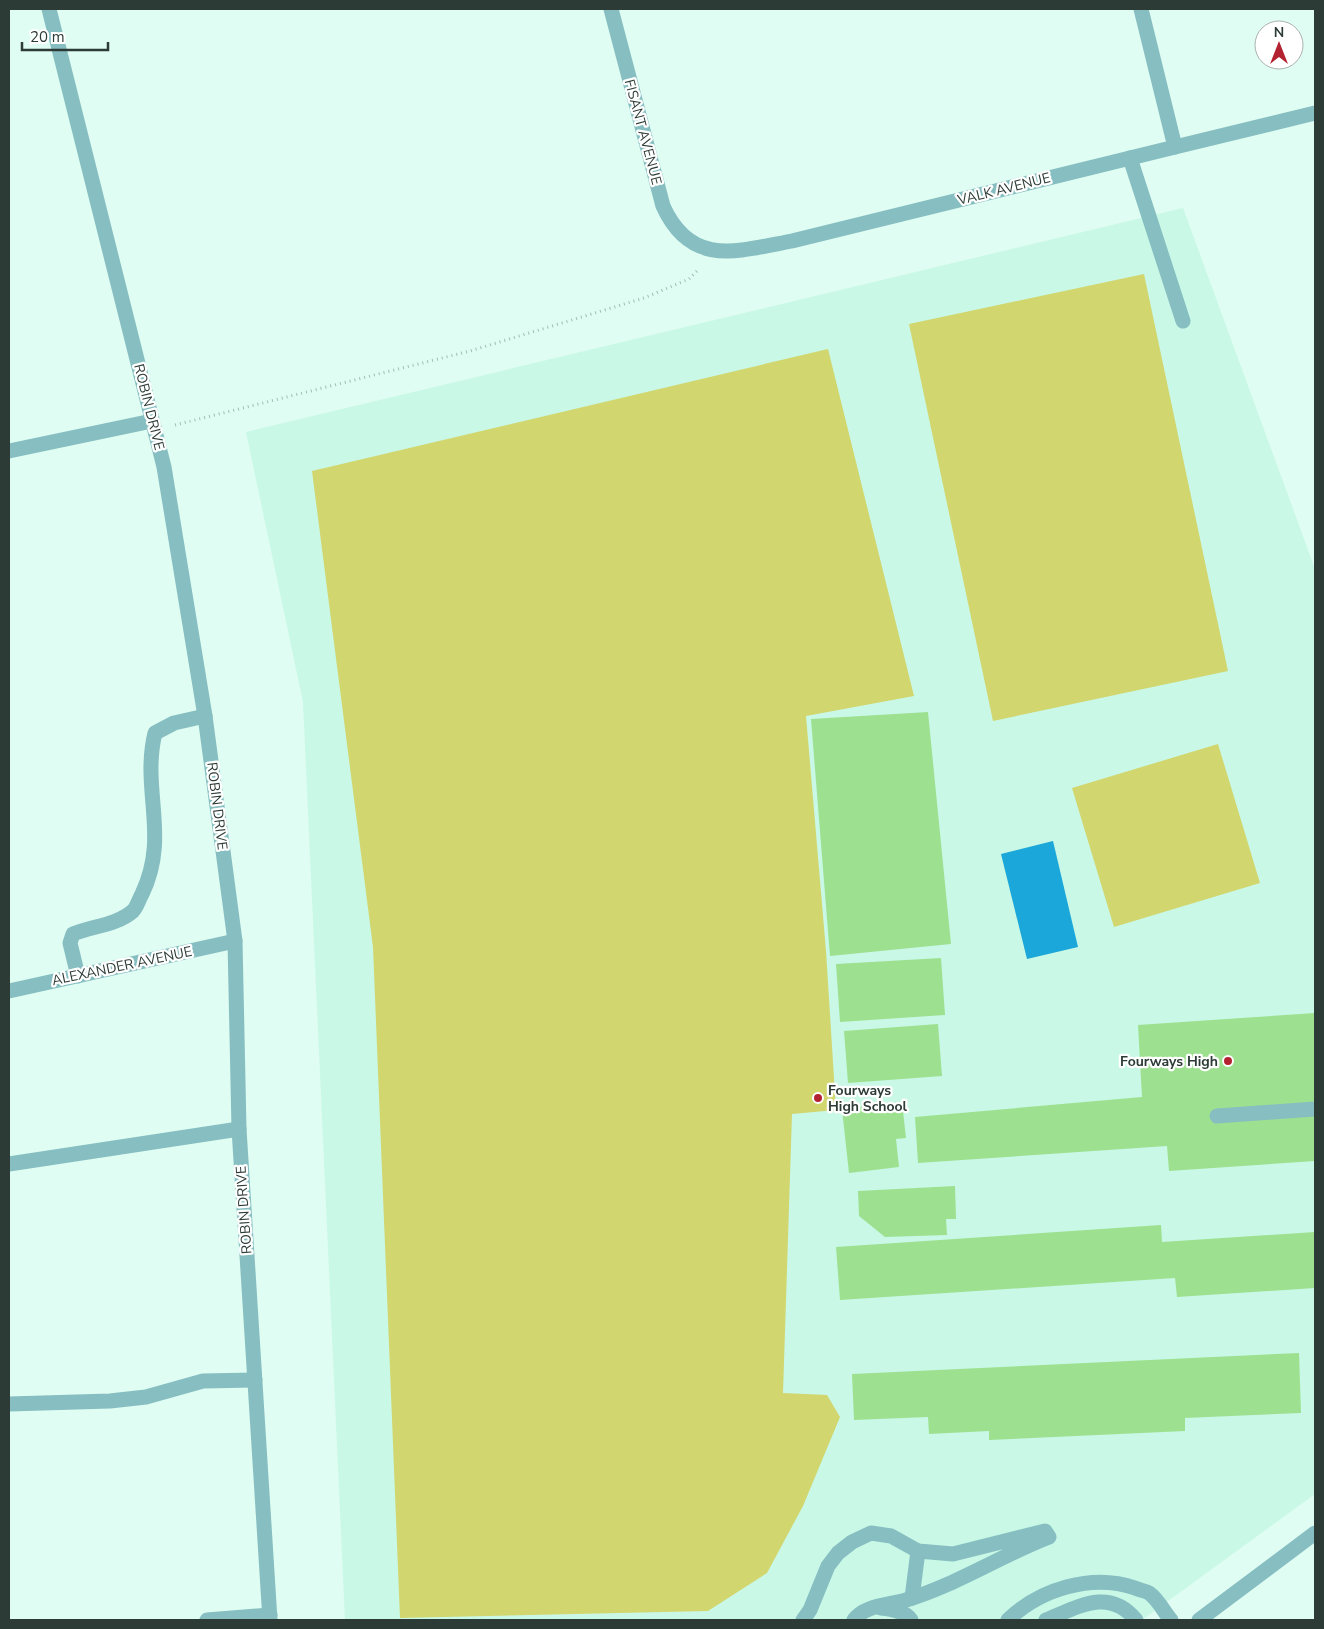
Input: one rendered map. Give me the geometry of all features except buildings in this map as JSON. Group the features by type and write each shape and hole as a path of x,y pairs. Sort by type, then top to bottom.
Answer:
{"street":[{"name":"ROBIN DRIVE","path":"49,9 164,467 205,716 234,942 239,1129 270,1618"},
{"name":"FISANT AVENUE","path":"611,9 663,206 671,224 694,244"},
{"path":"1142,9 1175,147"},
{"name":"VALK AVENUE","path":"694,244 717,251 740,251 792,241 1315,113"},
{"path":"1130,158 1183,321"},
{"path":"9,451 153,425"},
{"path":"78,976 70,943 73,934 91,926 116,922 134,910 148,882 156,848 150,754 155,733 174,723 205,716"},
{"name":"ALEXANDER AVENUE","path":"9,991 234,942"},
{"path":"1217,1116 1315,1109"},
{"path":"9,1164 239,1129"},
{"path":"9,1404 110,1401 146,1397 203,1381 255,1380"},
{"path":"802,1620 810,1610 828,1566 838,1553 852,1542 871,1533 891,1536 918,1551 953,1554 1044,1531 1049,1537 932,1592 872,1608 857,1615 854,1620"},
{"path":"1199,1620 1315,1533"},
{"path":"912,1598 918,1551"},
{"path":"1008,1620 1038,1598 1067,1586 1097,1582 1125,1585 1149,1593 1171,1620"},
{"path":"1046,1620 1086,1603 1112,1602 1127,1610 1136,1620"},
{"path":"872,1608 892,1609 909,1616 910,1620"},
{"path":"207,1620 270,1618"}],"path":[{"path":"153,425 470,350 644,298 690,279 717,251"}],"shaded area":[{"name":"Fourways High School","path":"1183,208 1315,569 1315,1494 1142,1620 345,1620 303,702 246,432"}],"green space":[{"path":"1144,274 1228,671 993,721 909,324"},
{"path":"828,349 914,696 806,716 826,951 836,1110 792,1114 783,1393 827,1395 840,1417 803,1506 767,1573 708,1611 400,1618 373,947 312,471"},
{"path":"1218,744 1260,883 1114,927 1072,788"}],"water":[{"path":"1053,841 1078,947 1027,959 1001,854"}],"place":[{"name":"Fourways High","path":"1228,1061"},
{"name":"Fourways High School","path":"818,1098"}]}
